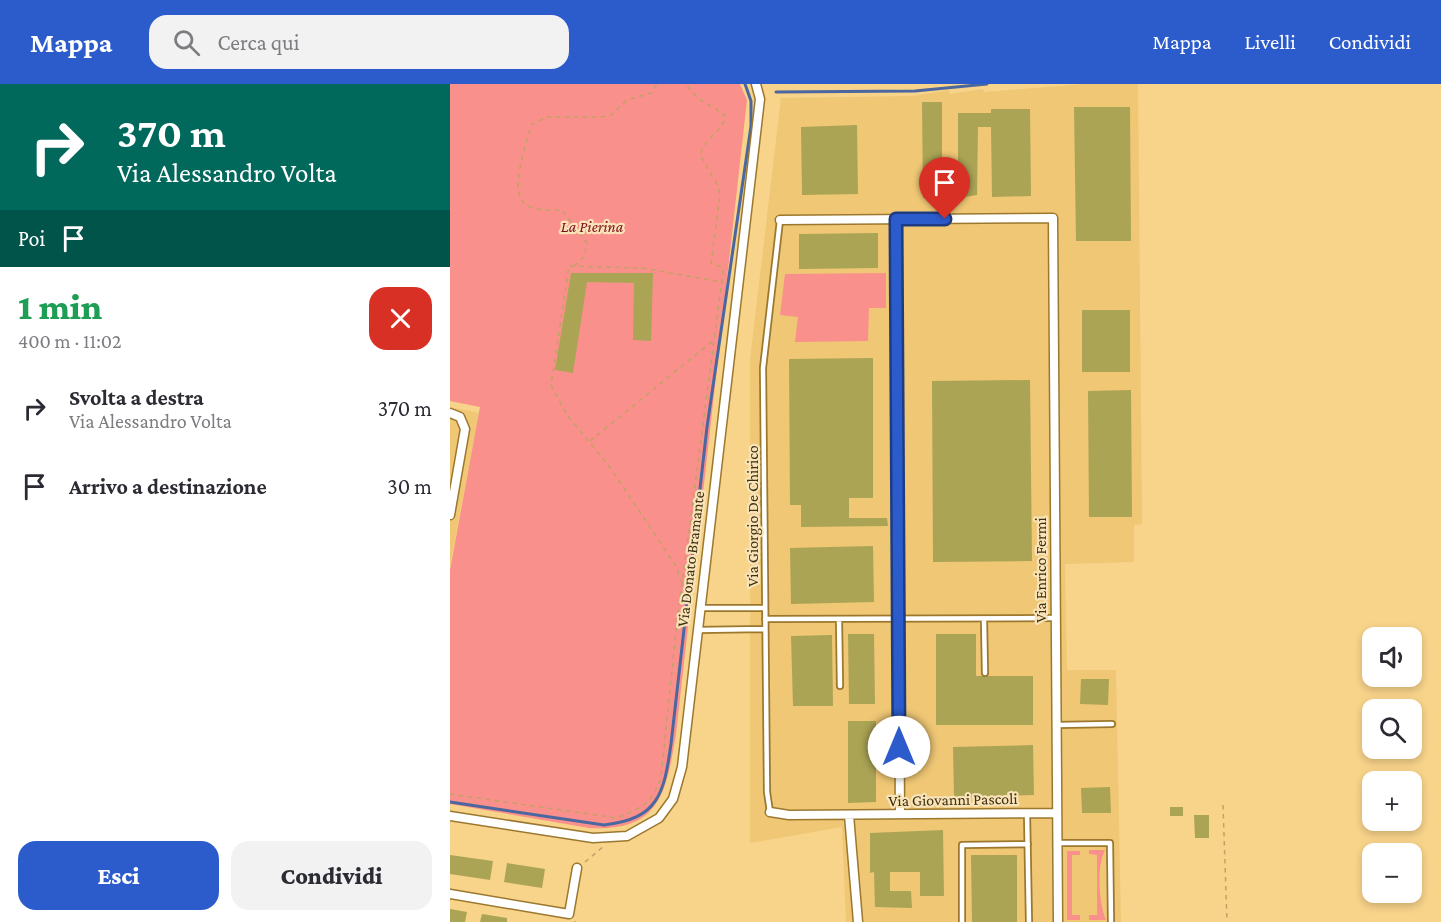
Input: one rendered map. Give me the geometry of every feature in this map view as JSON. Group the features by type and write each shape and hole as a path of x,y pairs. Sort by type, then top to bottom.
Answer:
{"street":[{"name":"Via Donato Bramante","path":"450,816 566,835 613,839 627,836 659,818 673,799 682,767 760,99 756,84"},
{"name":"Via Enrico Fermi","path":"896,219 1053,218 1058,922"},
{"path":"780,220 896,219 900,814"},
{"path":"450,413 460,417 465,429 450,515"},
{"name":"Via Giovanni Pascoli","path":"770,812 789,815 1057,813"},
{"path":"849,815 858,922"},
{"path":"450,894 569,914 577,868"}],"lane":[{"name":"Via Giorgio De Chirico","path":"770,812 767,808 763,368 780,220"},
{"path":"699,608 765,608"},
{"path":"765,620 1056,618"},
{"path":"839,619 840,686"},
{"path":"984,619 985,673"},
{"path":"697,630 765,629"},
{"path":"1057,725 1112,724"},
{"path":"1027,813 1029,922"},
{"path":"1057,843 1110,843 1111,922"},
{"path":"963,922 962,845 1028,844"}],"path":[{"path":"574,266 584,257 587,243 576,226 561,210 542,210 530,206 521,199 518,184 532,124 547,117 611,115 627,100 651,93 657,84"},
{"path":"450,794 617,818 638,809 654,798 661,777 682,584 722,282 722,267 711,263 720,195 718,186 700,155 705,142 723,126 726,117 718,110 696,99 686,84"},
{"path":"682,584 676,566 609,466 567,415 551,385 568,266 642,268 722,282"},
{"path":"589,441 714,339"},
{"path":"1223,805 1227,922"},
{"path":"577,868 613,839"}],"shaded area":[{"path":"1082,84 1138,84 1142,524 1134,525 1134,562 1065,564 1067,670 1116,670 1121,922 846,922 842,827 750,843 750,360 781,98 913,96 949,90 949,94 983,89 984,92"},
{"path":"450,407 479,413 450,566"}],"green space":[{"name":"La Pierina","path":"450,84 740,84 747,100 676,734 663,791 655,805 645,816 613,828 589,828 450,804 450,570 480,407 450,401"},
{"path":"886,273 886,308 869,308 868,341 795,342 798,317 780,315 785,274"},
{"path":"1089,850 1105,850 1100,866 1100,885 1106,920 1089,920 1089,915 1097,915 1097,855 1089,854"},
{"path":"1067,851 1080,851 1080,855 1072,855 1072,915 1080,915 1080,920 1067,920"}],"building":[{"path":"922,102 942,102 942,198 923,198"},
{"path":"1074,107 1130,107 1131,241 1076,241"},
{"path":"991,109 1030,109 1031,196 992,197 991,127 978,127 977,195 965,197 964,176 958,176 958,113 991,113"},
{"path":"857,125 858,194 802,195 801,127"},
{"path":"878,233 878,268 799,269 799,234"},
{"path":"571,273 653,273 651,341 633,340 634,283 587,282 573,373 555,370"},
{"path":"1082,310 1130,310 1130,372 1082,372"},
{"path":"873,358 873,498 849,498 849,518 887,518 888,526 801,527 801,505 790,505 789,359"},
{"path":"1030,380 1032,561 933,562 932,381"},
{"path":"1131,390 1132,517 1089,517 1088,391"},
{"path":"873,546 874,602 791,604 790,548"},
{"path":"848,634 874,634 875,704 849,704"},
{"path":"936,634 976,634 976,676 1033,676 1033,725 936,725"},
{"path":"832,635 833,706 793,706 791,636"},
{"path":"1081,679 1109,679 1108,705 1080,704"},
{"path":"848,721 876,721 876,802 848,803"},
{"path":"1033,745 1034,795 954,797 953,747"},
{"path":"1110,787 1111,813 1082,813 1081,788"},
{"path":"1170,807 1183,807 1183,816 1170,816"},
{"path":"1194,815 1209,815 1209,838 1195,838"},
{"path":"943,830 944,896 920,896 920,872 890,872 890,891 911,891 912,908 875,907 874,872 870,873 870,833"},
{"path":"450,855 493,861 490,880 450,874"},
{"path":"971,855 1017,855 1017,922 972,922"},
{"path":"507,863 545,869 542,888 504,882"},
{"path":"450,909 467,912 465,922 450,922"},
{"path":"482,914 507,918 507,922 480,922"}],"waterway":[{"path":"450,802 604,825 637,817 648,810 656,801 661,790 671,744 707,427 751,126 751,101 745,84"},
{"path":"776,92 915,91 987,84"}],"route":[{"path":"899,747 896,219 945,219"}]}
